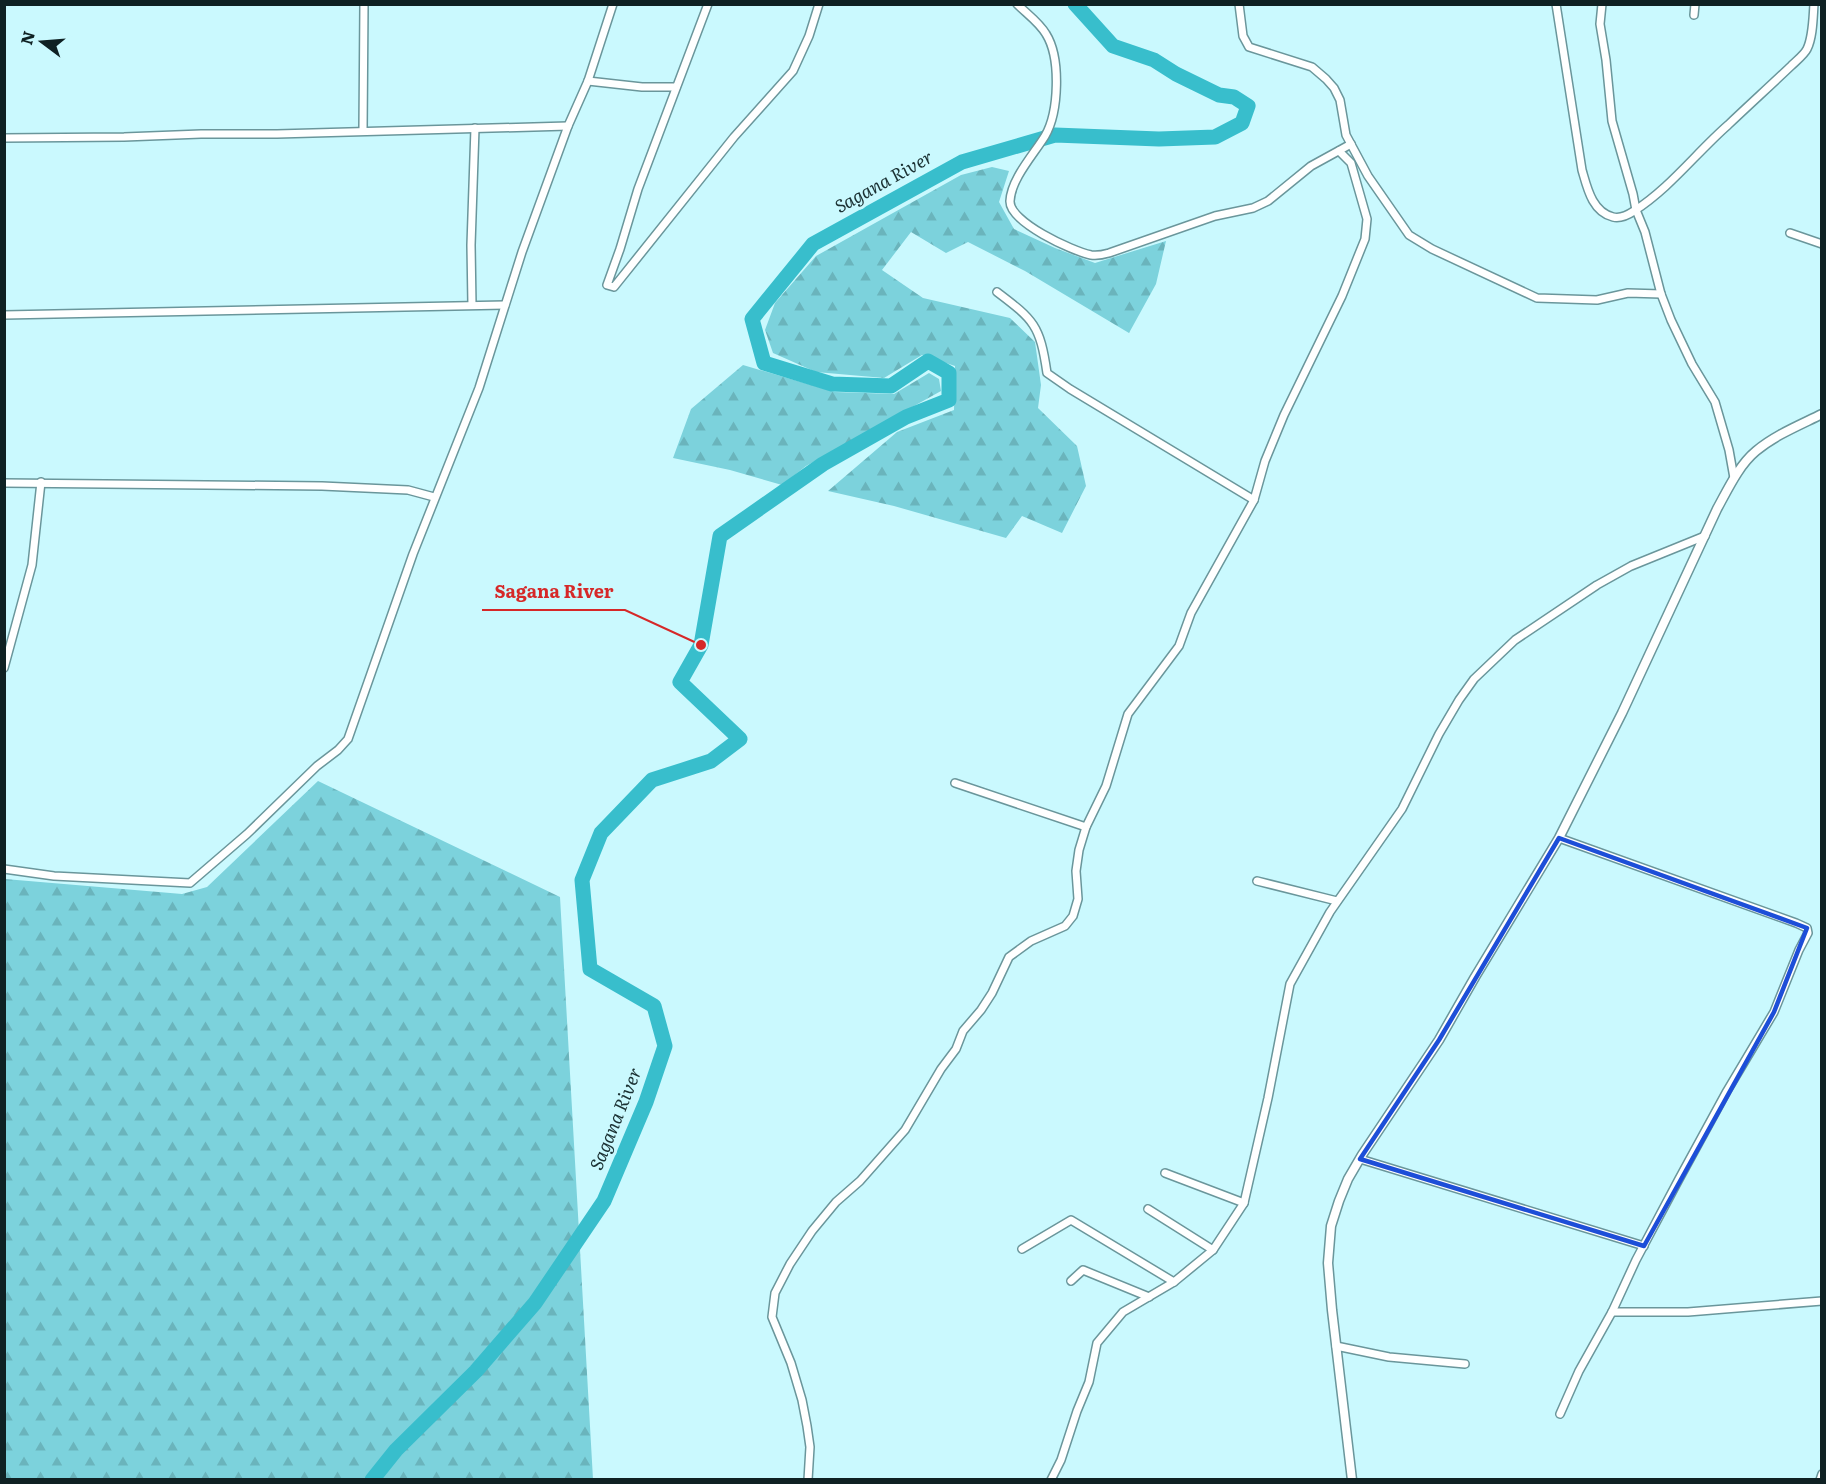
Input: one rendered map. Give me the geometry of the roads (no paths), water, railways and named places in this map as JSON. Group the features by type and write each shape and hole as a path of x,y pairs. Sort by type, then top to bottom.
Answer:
{"street":[{"path":"363,130 364,4"},
{"path":"4,868 54,876 184,883 195,880 271,813 348,738 434,497 479,388 505,304 568,126 588,81 613,4"},
{"path":"708,4 638,189 607,285 614,287 734,137 793,71 809,36 819,4"},
{"path":"1017,4 1040,25 1048,36 1056,81 1056,107 1052,122 1014,186 1009,204 1012,211 1034,229 1088,254 1099,256 1215,216 1253,208 1268,201 1311,166 1351,144"},
{"path":"1239,4 1243,36 1249,46 1312,67 1334,88 1340,100 1346,135 1389,208 1409,235 1432,249 1537,298 1597,300 1628,293 1661,294"},
{"path":"1556,4 1582,170 1594,203 1612,217 1624,217 1636,210 1673,180 1807,51 1814,4"},
{"path":"1602,4 1600,24 1612,121 1636,210 1645,232 1661,294 1692,364 1715,402 1729,450 1734,478"},
{"path":"1694,15 1695,4"},
{"path":"588,81 642,87 676,87"},
{"path":"4,138 201,134 277,135 363,130 568,126"},
{"path":"472,305 471,245 475,128"},
{"path":"808,1479 810,1447 806,1418 791,1363 772,1317 775,1293 790,1264 818,1224 905,1130 941,1069 956,1050 963,1031 992,993 1009,957 1031,941 1065,926 1073,916 1078,899 1079,850 1086,827 1106,786 1128,714 1179,646 1191,613 1254,500 1265,461 1284,415 1342,296 1365,239 1367,219 1352,163 1339,151"},
{"path":"1790,233 1821,244"},
{"path":"997,292 1026,315 1038,332 1044,348 1047,373 1254,500"},
{"path":"4,315 505,304"},
{"path":"1352,1479 1328,1263 1330,1226 1348,1179 1439,1040 1559,838 1617,723 1734,478 1755,452 1821,414"},
{"path":"4,668 32,565 41,482"},
{"path":"4,483 322,486 408,490 434,497"},
{"path":"1051,1479 1061,1460 1089,1382 1097,1343 1124,1312 1174,1282 1213,1250 1244,1203 1268,1098 1290,984 1337,901 1402,809 1428,755 1459,700 1474,679 1515,640 1605,580 1631,566 1705,536"},
{"path":"954,783 1086,827"},
{"path":"1559,838 1807,928 1808,933 1774,1012 1727,1090 1579,1371 1560,1414"},
{"path":"1257,881 1337,901"},
{"path":"1360,1159 1644,1246"},
{"path":"1166,1173 1244,1203"},
{"path":"1148,1209 1213,1250"},
{"path":"1022,1249 1071,1220 1174,1282"},
{"path":"1071,1281 1083,1270 1149,1297"},
{"path":"1612,1312 1688,1312 1821,1301"},
{"path":"1336,1346 1389,1357 1465,1364"},
{"path":"1820,1479 1821,1474"}],"waterway":[{"name":"Sagana River","path":"372,1480 396,1450 476,1371 535,1303 604,1201 646,1102 665,1046 654,1006 590,969 582,880 601,833 652,780 711,761 740,739 680,682 701,645 720,536 823,464 906,417 949,400 949,373 928,361 891,386 832,384 764,363 752,319 813,244 962,162 1055,135 1159,139 1215,137 1242,123 1248,106 1234,97 1219,95 1176,74 1154,60 1113,46 1075,4"}],"place":[{"name":"Sagana River","path":"701,645"}]}
